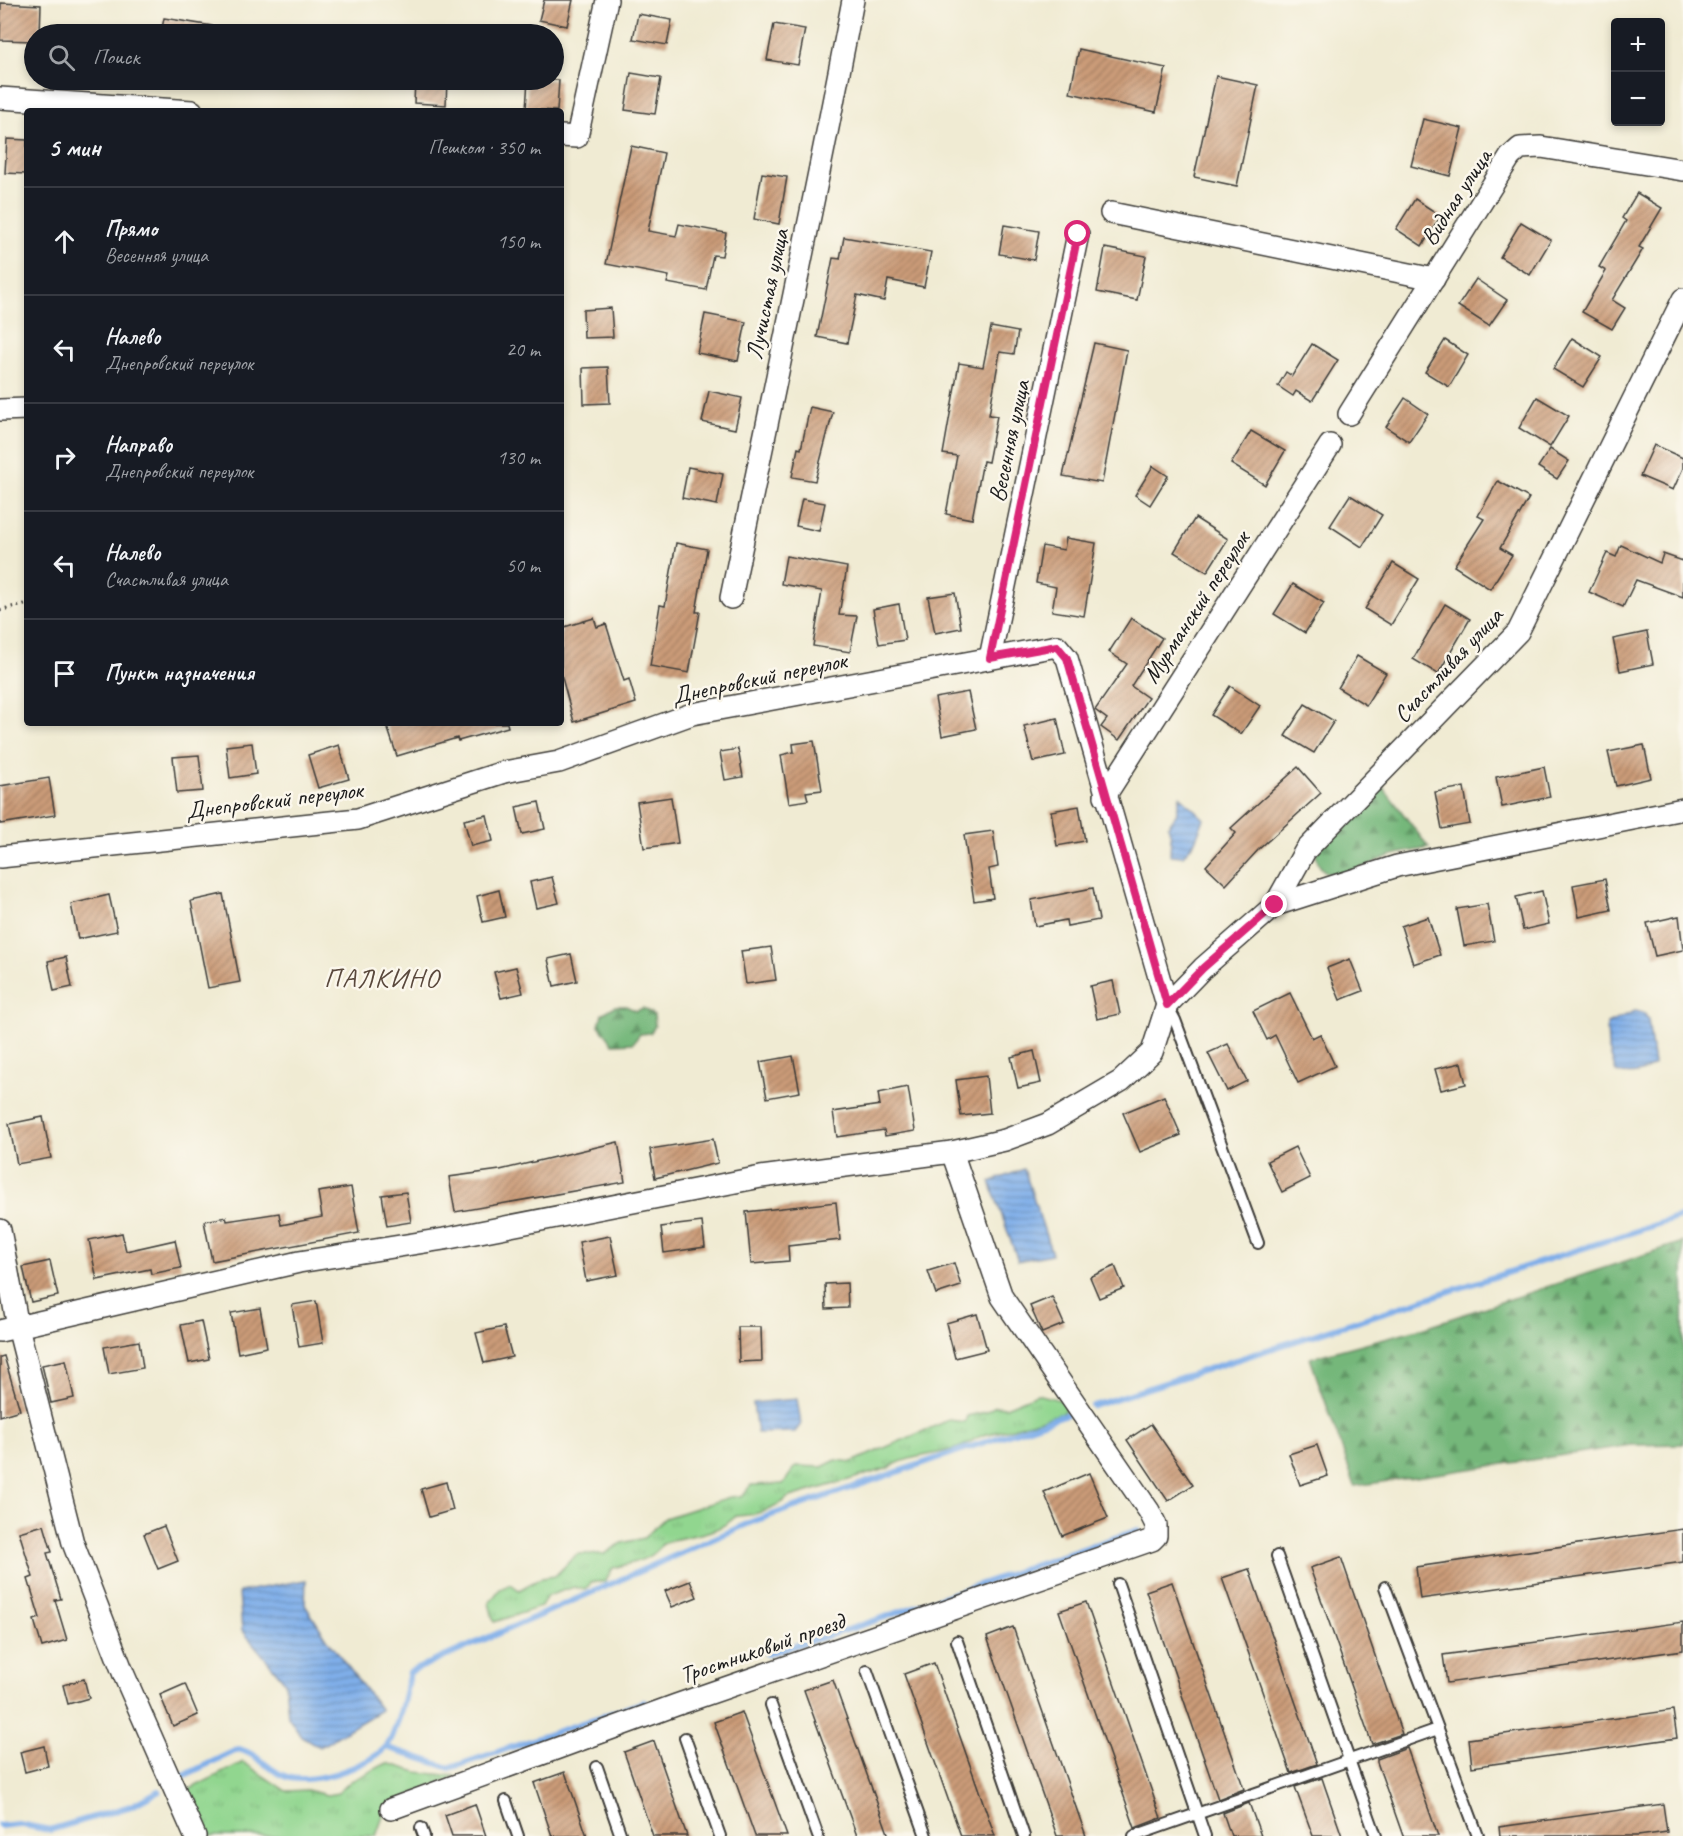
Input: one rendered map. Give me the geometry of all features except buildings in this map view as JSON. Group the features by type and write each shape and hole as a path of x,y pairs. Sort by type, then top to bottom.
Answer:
{"street":[{"path":"564,136 577,137 607,0"},
{"name":"Лучистая улица","path":"731,598 802,246 821,168 853,0"},
{"path":"0,98 148,108"},
{"name":"Видная улица","path":"1349,414 1510,157 1520,148 1541,147 1683,170"},
{"path":"1111,213 1434,279"},
{"name":"Весенняя улица","path":"990,658 1078,234"},
{"name":"Счастливая улица","path":"1167,1005 1203,968 1275,905 1305,851 1518,632 1683,299"},
{"path":"0,410 24,409"},
{"name":"Мурманский переулок","path":"1105,796 1330,445"},
{"name":"Днепровский переулок","path":"0,857 358,819 504,772 559,762 692,714 1057,646 1067,658 1167,1005"},
{"path":"1275,905 1396,866 1683,809"},
{"path":"9,1329 299,1262 444,1239 761,1177 952,1152 1005,1140 1048,1125 1121,1080 1152,1052 1167,1005"},
{"name":"Тростниковый проезд","path":"391,1809 676,1705 1152,1540 1156,1536 1156,1525 1149,1511 1002,1297 952,1152"},
{"path":"0,1230 9,1329 72,1543 124,1675 195,1836"}],"lane":[{"path":"1167,1005 1175,1020 1258,1243"},
{"path":"1277,1556 1376,1836"},
{"path":"1118,1584 1205,1836"},
{"path":"1385,1587 1478,1836"},
{"path":"957,1641 1024,1836"},
{"path":"867,1671 926,1836"},
{"path":"771,1705 818,1836"},
{"path":"1134,1836 1438,1729"},
{"path":"685,1738 720,1836"},
{"path":"597,1767 621,1836"},
{"path":"506,1801 518,1836"}],"path":[{"path":"0,610 24,605"}],"green space":[{"path":"1383,787 1429,848 1392,855 1344,873 1325,872 1319,865 1316,852 1372,789"},
{"path":"615,1006 626,1006 636,1011 643,1008 654,1015 655,1026 650,1033 640,1034 633,1043 613,1044 599,1025 602,1014"},
{"path":"1683,1242 1683,1444 1632,1445 1355,1486 1310,1358 1422,1328"},
{"path":"1037,1394 1064,1401 1066,1408 1062,1413 1015,1428 983,1435 958,1448 903,1461 889,1468 787,1498 764,1512 736,1516 728,1523 711,1531 663,1543 648,1557 613,1568 605,1582 592,1582 585,1590 574,1587 547,1596 541,1607 494,1622 489,1603 500,1589 511,1584 519,1590 541,1578 555,1576 577,1554 604,1554 622,1543 644,1538 665,1518 730,1497 742,1496 751,1485 783,1484 796,1466 822,1467 836,1460 852,1462 949,1420 965,1422 967,1416 986,1412 995,1406 1006,1407"},
{"path":"243,1762 286,1791 307,1790 327,1795 338,1793 351,1781 387,1763 417,1772 456,1776 387,1805 376,1836 209,1836 188,1790"}],"water":[{"path":"1180,796 1204,819 1195,841 1183,856 1170,855 1171,836 1168,826 1176,815"},
{"path":"1635,1011 1644,1013 1648,1019 1654,1065 1636,1073 1616,1072 1608,1046 1607,1024"},
{"path":"1024,1169 1052,1254 1018,1261 990,1182"},
{"path":"797,1399 801,1424 795,1432 757,1433 753,1403"},
{"path":"306,1580 305,1605 327,1639 381,1710 320,1747 301,1736 288,1716 285,1682 242,1630 239,1592"}],"waterway":[{"path":"1093,1406 1683,1216"},
{"path":"181,1777 239,1749 251,1754 282,1775 293,1778 321,1777 352,1768 366,1762 386,1747 390,1741 401,1711 410,1672 754,1521 1067,1414"},
{"path":"767,1654 853,1628 1138,1530"},
{"path":"386,1747 450,1768 644,1702"},
{"path":"0,1826 18,1824 50,1830 131,1806 159,1791"}],"district":[{"name":"ПАЛКИНО","path":"382,978"}],"route":[{"path":"1078,234 990,658 1057,646 1067,658 1167,1005 1203,968 1275,905"}]}
